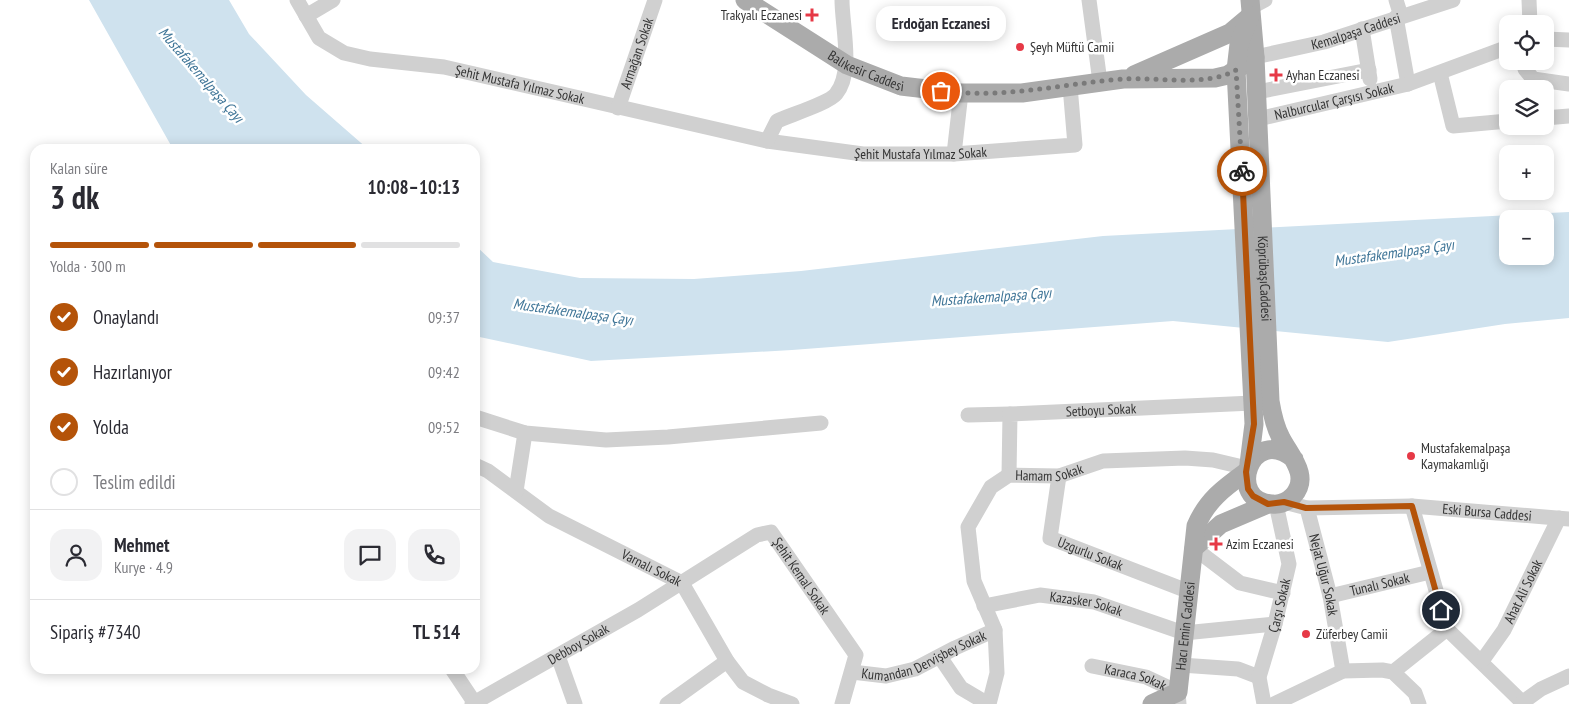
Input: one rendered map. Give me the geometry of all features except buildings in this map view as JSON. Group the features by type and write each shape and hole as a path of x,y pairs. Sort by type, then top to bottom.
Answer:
{"main road":[{"name":"Balıkesir Caddesi","path":"745,0 848,65 901,86 961,93 1022,93 1123,79 1215,78 1236,70 1255,57"},
{"name":"Balıkesir Caddesi","path":"1123,79 1230,33 1254,6"},
{"name":"KöprübaşıCaddesi","path":"1254,6 1239,44 1236,70 1250,155 1261,402"},
{"path":"1250,155 1258,119 1254,6"},
{"path":"1209,43 1228,42 1239,44 1255,57"},
{"path":"1194,548 1221,524 1276,503 1297,491 1300,475 1294,460 1261,402"},
{"path":"1261,402 1254,424 1246,481 1253,496 1276,503"},
{"path":"1248,468 1262,452 1270,450 1279,450 1294,460"},
{"name":"Hacı Emin Caddesi","path":"1179,698 1196,526 1210,500 1248,468"},
{"path":"1152,704 1179,698"}],"street":[{"name":"Şehit Mustafa Yılmaz Sokak","path":"297,0 319,38 344,53 370,59 444,67 767,141 863,154 954,154 1075,145 1070,86"},
{"path":"306,16 333,0"},
{"name":"Armağan Sokak","path":"618,108 655,0"},
{"path":"767,141 777,121 817,105 836,94 848,65 842,20 842,0"},
{"path":"1088,0 1100,82"},
{"path":"1396,0 1408,84"},
{"name":"Kemalpaşa Caddesi","path":"1255,57 1324,42 1453,0"},
{"path":"1529,0 1530,15"},
{"path":"1362,29 1373,92"},
{"path":"1554,39 1569,40"},
{"name":"Nalburcular Çarşısı Sokak","path":"1258,119 1408,84 1499,50"},
{"path":"1257,92 1369,70"},
{"path":"1526,70 1533,79 1569,84"},
{"path":"1440,73 1453,126 1499,122"},
{"path":"954,154 961,93"},
{"path":"1554,117 1569,116"},
{"name":"Setboyu Sokak","path":"968,415 1261,402"},
{"path":"1010,414 1010,475"},
{"path":"480,420 525,434 615,439 668,437 821,424"},
{"path":"516,491 525,434"},
{"name":"Hamam Sokak","path":"989,704 997,673 994,630 974,581 968,527 991,487 1010,475 1059,476 1103,461 1185,458 1213,460 1248,468"},
{"name":"Varnalı Sokak","path":"480,468 516,491 549,516 682,583 727,661 743,682 768,696 792,704"},
{"name":"Uzgurlu Sokak","path":"1059,476 1050,538 1190,592"},
{"name":"Eski Bursa Caddesi","path":"1276,503 1306,508 1412,506 1564,519"},
{"name":"Çarşı Sokak","path":"1264,704 1259,677 1275,624 1289,564 1276,503"},
{"path":"1412,506 1447,629 1523,703 1540,689 1569,676"},
{"name":"Nejat Uğur Sokak","path":"1306,508 1330,596 1343,671"},
{"name":"Ahat Ali Sokak","path":"1482,661 1504,630 1564,519"},
{"name":"Şehit Kemal Sokak","path":"682,583 757,535 771,532 856,655 852,672"},
{"path":"1194,548 1240,583 1283,593"},
{"name":"Tunalı Sokak","path":"1330,596 1430,572"},
{"name":"Debboy Sokak","path":"473,703 558,656 682,583"},
{"name":"Kazasker Sokak","path":"984,606 1040,595 1085,601 1184,633"},
{"path":"1184,633 1275,624"},
{"path":"1393,672 1447,629"},
{"name":"Kumandan Dervişbey Sokak","path":"852,672 886,676 915,669 954,648 994,630"},
{"path":"558,656 575,704"},
{"path":"940,657 961,688 989,704"},
{"path":"667,704 727,661"},
{"path":"1181,665 1238,669 1259,677"},
{"name":"Karaca Sokak","path":"1092,666 1146,677 1179,698"},
{"path":"1274,704 1343,671 1382,670 1393,672 1415,693 1419,704"},
{"path":"842,704 852,672"},
{"path":"455,674 473,703"}],"water":[{"name":"Mustafakemalpaşa Çayı","path":"89,0 229,0 249,34 306,95 362,144 170,144"},
{"name":"Mustafakemalpaşa Çayı","path":"1569,212 1569,318 1505,324 1388,342 1173,321 792,350 591,361 480,337 480,250 493,262 580,278 694,279 801,271 1103,236 1499,216 1499,265 1554,265 1554,213"}],"way so far":[{"path":"941,91 961,93 1022,93 1123,79 1215,78 1228,75 1236,70 1242,171"}],"place":[{"name":"Trakyalı Eczanesi","path":"812,15"},
{"name":"Şeyh Müftü Camii","path":"1020,47"},
{"name":"Ayhan Eczanesi","path":"1276,75"},
{"name":"Erdoğan Eczanesi","path":"941,91"},
{"name":"Mustafakemalpaşa Kaymakamlığı","path":"1411,456"},
{"name":"Azim Eczanesi","path":"1216,544"},
{"name":"Züferbey Camii","path":"1306,634"}],"route":[{"path":"1242,171 1254,424 1253,441 1246,472 1248,489 1253,496 1268,504 1284,502 1306,508 1364,505 1412,506 1441,610"}]}
